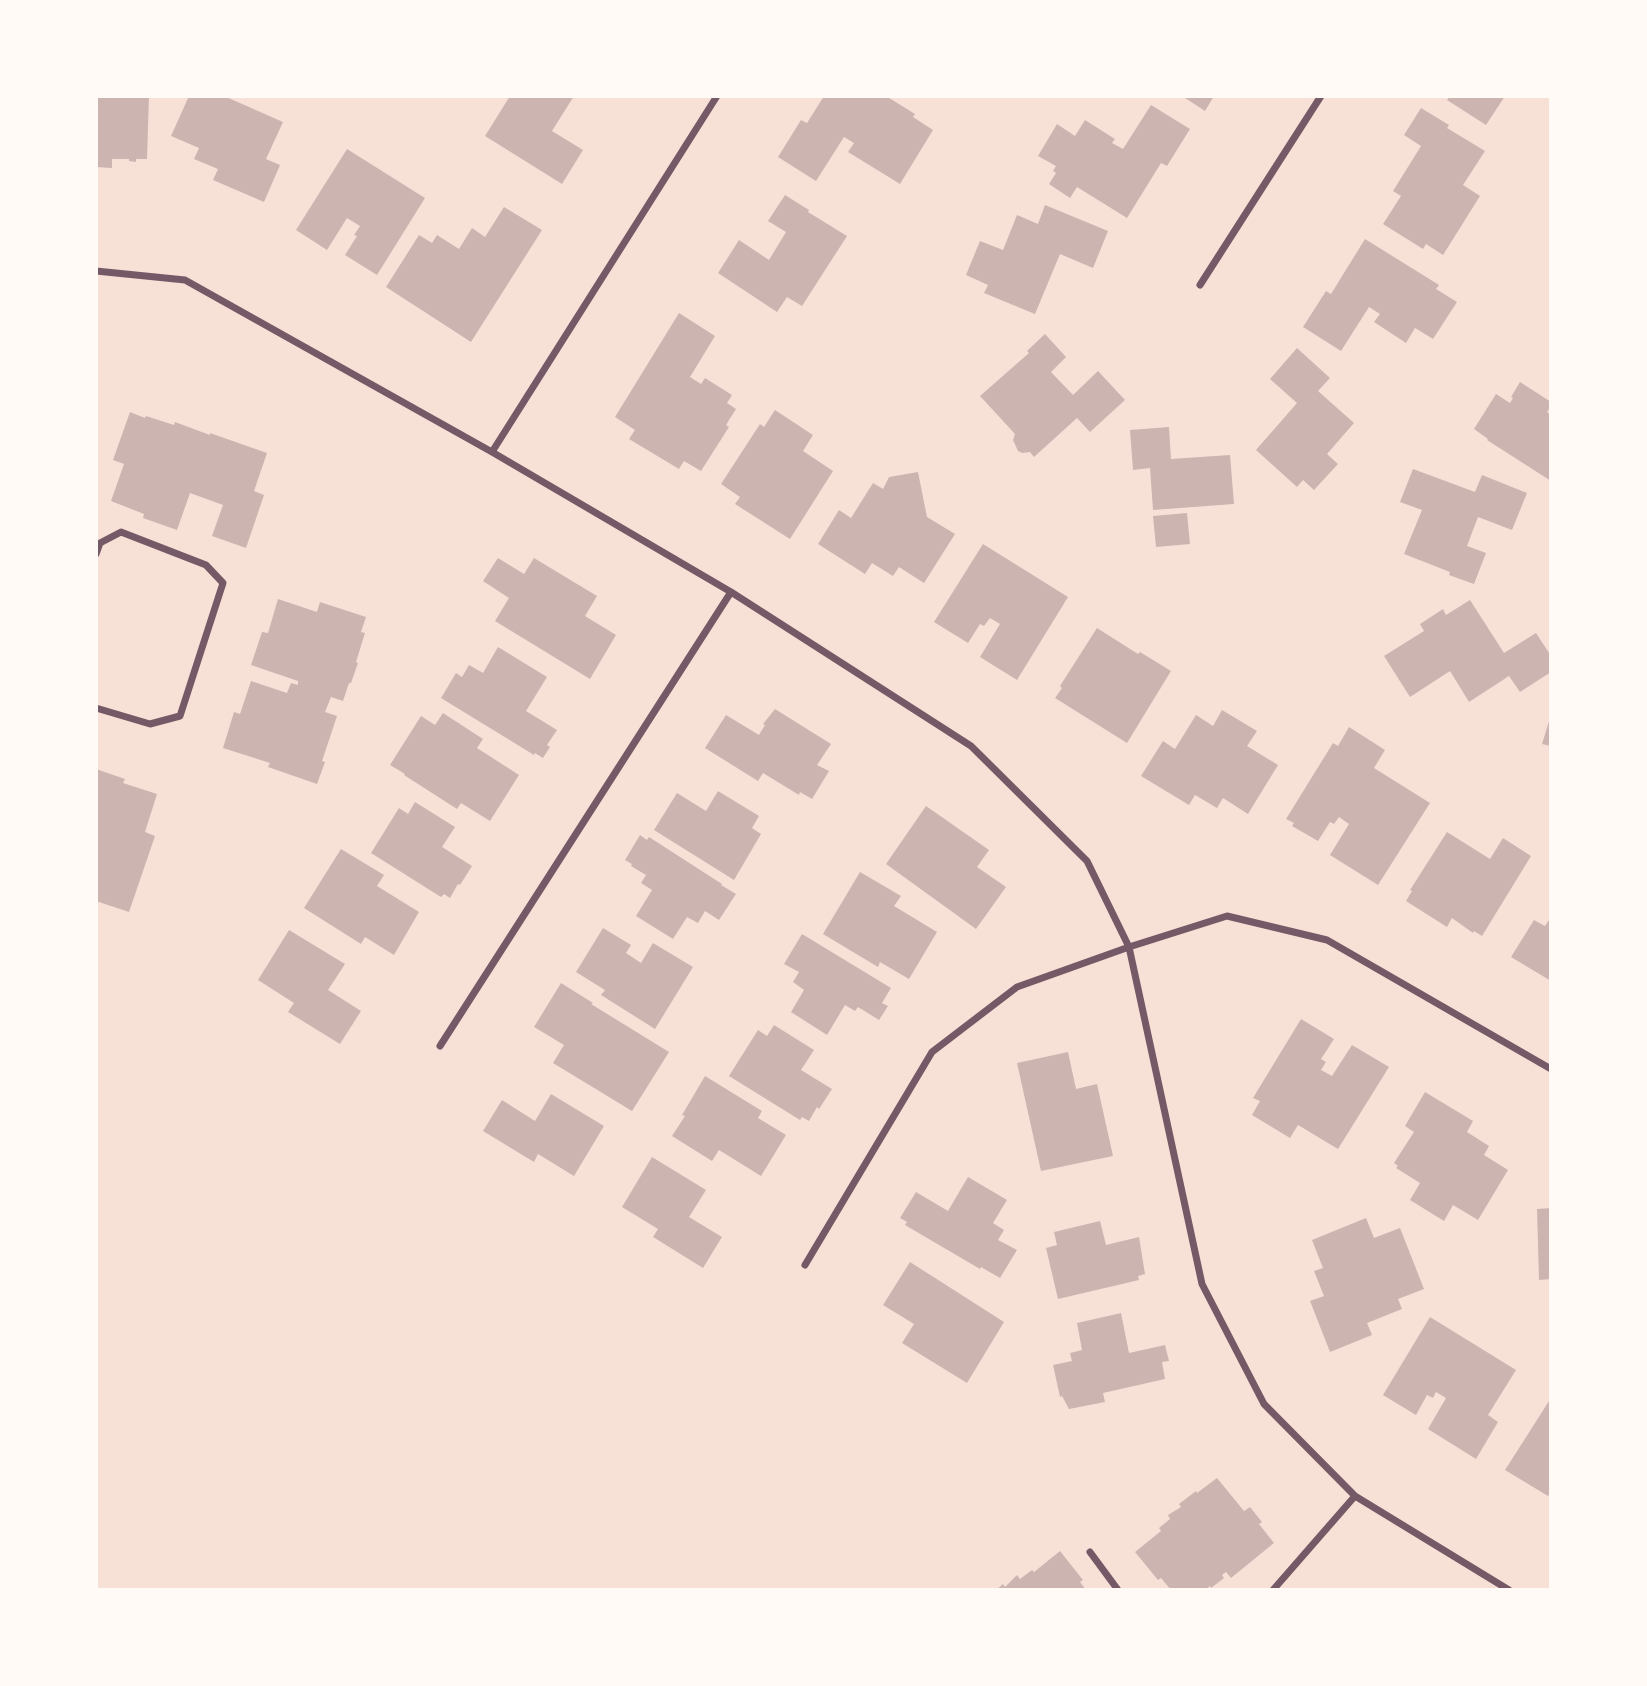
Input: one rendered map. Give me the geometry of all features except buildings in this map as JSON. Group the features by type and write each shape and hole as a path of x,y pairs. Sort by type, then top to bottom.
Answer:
{"street":[{"path":"492,452 717,96"},
{"path":"1200,285 1321,96"},
{"path":"96,271 185,280 492,452 731,592 971,746 1087,861 1129,947 1202,1284 1264,1404 1355,1496 1509,1590"},
{"path":"96,554 100,543 121,532 206,565 223,583 180,716 150,724 96,708"},
{"path":"440,1046 731,592"},
{"path":"806,1265 933,1052 1017,986 1227,916 1327,940 1551,1069"},
{"path":"1273,1590 1355,1496"},
{"path":"1090,1552 1118,1590"}]}
